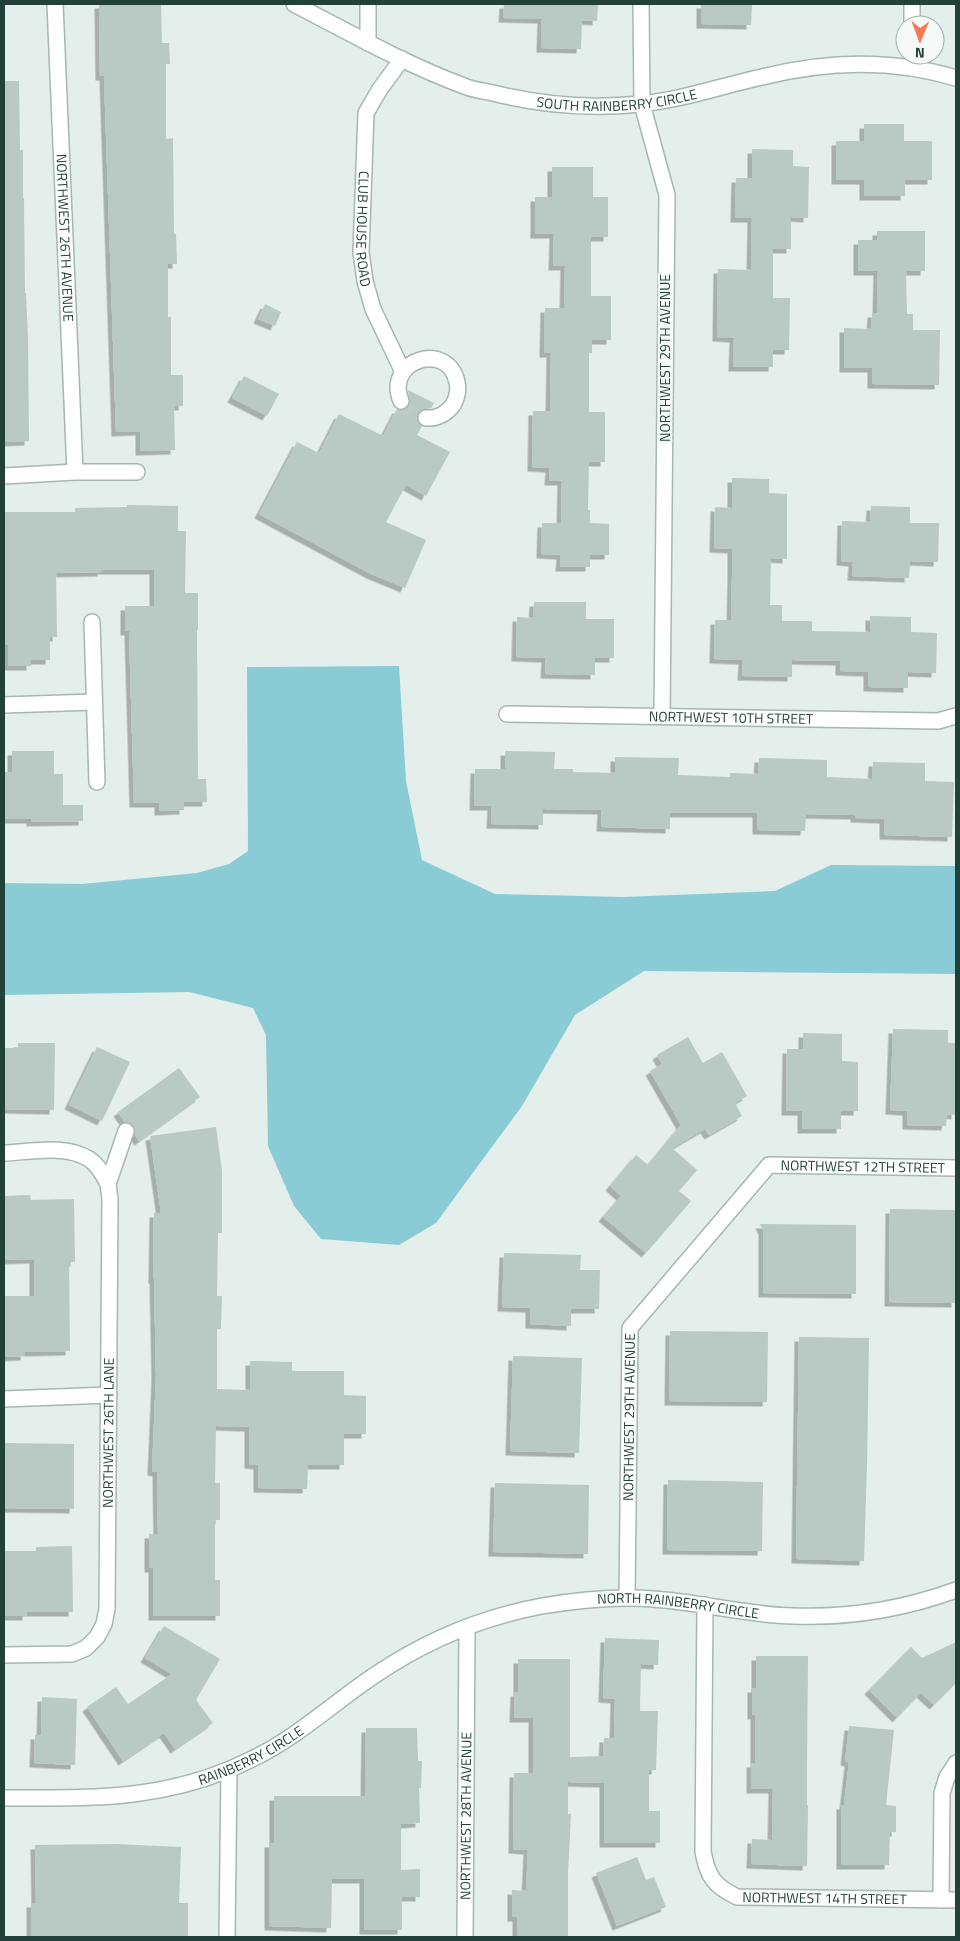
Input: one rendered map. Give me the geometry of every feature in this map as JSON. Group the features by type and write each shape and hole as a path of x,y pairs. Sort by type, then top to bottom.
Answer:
{"street":[{"name":"NORTHWEST 26TH AVENUE","path":"55,4 75,472"},
{"name":"SOUTH RAINBERRY CIRCLE","path":"294,4 368,43 465,87 517,99 570,105 642,104 694,96 762,77 809,67 895,63"},
{"path":"368,4 368,43"},
{"name":"NORTHWEST 29TH AVENUE","path":"641,4 642,104 667,195 662,716"},
{"name":"CLUB HOUSE ROAD","path":"402,59 366,113 361,252 365,281 374,309 403,372"},
{"name":"SOUTH RAINBERRY CIRCLE","path":"919,65 956,78"},
{"path":"402,401 398,390 403,372 417,360 426,358 436,359 444,363 456,377 458,386 454,404 440,416 426,418"},
{"path":"4,476 75,472 137,472"},
{"path":"92,622 97,782"},
{"path":"4,705 94,702"},
{"name":"NORTHWEST 10TH STREET","path":"507,714 938,722 955,717"},
{"name":"NORTHWEST 26TH LANE","path":"4,1655 72,1654 92,1643 104,1624 107,1609 109,1395 110,1199 108,1184 126,1132"},
{"path":"4,1153 61,1151 77,1153 90,1160 101,1170 108,1184"},
{"name":"NORTHWEST 29TH AVENUE","path":"627,1598 630,1328 769,1165"},
{"name":"NORTHWEST 12TH STREET","path":"769,1165 956,1168"},
{"path":"4,1399 109,1395"},
{"name":"NORTH RAINBERRY CIRCLE","path":"467,1627 508,1614 576,1601 627,1598 653,1599 705,1605 740,1612 783,1616 827,1616 880,1611 931,1599 956,1590"},
{"name":"NORTHWEST 14TH STREET","path":"705,1605 703,1851 705,1866 712,1880 723,1890 737,1897 956,1900"},
{"name":"NORTHWEST 28TH AVENUE","path":"465,1937 467,1627"},
{"name":"RAINBERRY CIRCLE","path":"4,1798 96,1798 145,1794 192,1783 228,1770 253,1759 295,1735 375,1675 420,1648 467,1627"},
{"path":"941,1900 942,1792 947,1777 956,1762"},
{"path":"227,1937 228,1770"}],"water":[{"path":"399,666 406,781 422,860 495,894 623,897 775,891 831,865 956,866 956,974 644,971 575,1015 522,1106 436,1223 399,1245 321,1239 294,1206 268,1146 266,1035 253,1008 189,992 4,995 4,883 82,884 197,873 229,864 248,851 247,667"}],"building":[{"path":"99,4 161,4 162,43 169,43 170,64 166,64 166,139 173,138 174,234 176,234 177,264 168,264 168,317 171,317 171,375 183,375 183,406 174,406 175,450 140,451 140,431 116,432 104,76 100,76"},
{"path":"504,4 598,4 597,21 582,20 581,49 541,48 542,19 503,18"},
{"path":"701,4 752,4 751,25 701,24"},
{"path":"4,81 19,81 20,150 23,150 29,441 4,442"},
{"path":"864,124 904,124 904,141 932,141 932,180 905,180 905,196 864,196 864,180 836,180 836,141 864,141"},
{"path":"752,149 793,150 793,166 809,167 808,218 791,217 791,249 773,249 773,298 790,298 789,350 773,350 773,367 733,367 734,338 717,337 718,269 751,270 752,218 735,218 736,178 752,178"},
{"path":"552,167 593,167 593,197 608,197 608,237 591,237 591,296 611,296 611,340 592,340 592,353 589,353 589,412 605,412 605,462 589,462 588,510 590,510 590,523 609,524 609,555 590,555 590,567 560,567 561,555 541,554 542,523 561,523 562,481 549,481 550,468 532,467 533,411 550,411 551,353 544,353 545,308 564,308 565,266 553,266 554,234 535,234 535,197 552,197"},
{"path":"877,231 925,231 925,271 906,271 907,314 913,314 913,330 940,330 939,385 872,384 872,368 844,368 844,328 871,329 872,313 877,313 878,271 858,271 858,240 877,240"},
{"path":"265,304 281,312 275,326 258,319"},
{"path":"244,376 279,394 267,416 232,398"},
{"path":"408,390 434,403 431,408 422,410 418,414 418,422 422,426 417,435 450,452 426,496 406,485 386,522 426,540 405,588 371,574 259,514 297,442 319,453 339,414 383,436 397,409 403,410 410,404"},
{"path":"732,478 769,479 769,493 787,494 787,559 771,558 770,605 782,605 782,621 812,621 812,631 870,632 870,616 911,617 911,632 937,633 936,673 908,672 908,688 868,687 868,672 840,671 840,661 792,660 792,677 742,676 743,660 714,659 715,620 731,620 732,577 732,549 714,548 715,507 732,508"},
{"path":"127,505 178,506 178,531 186,531 185,593 198,593 198,779 206,779 207,802 184,802 184,810 159,811 159,803 134,803 129,631 125,631 125,606 154,606 154,570 102,570 102,572 56,573 57,637 50,637 50,660 31,660 31,666 8,666 8,645 4,645 4,512 75,512 75,508 127,507"},
{"path":"871,506 910,507 910,523 939,523 938,562 910,561 909,578 852,576 853,562 841,561 842,521 870,522"},
{"path":"534,602 586,602 586,619 614,619 614,658 595,658 595,675 545,674 546,658 516,657 517,617 533,618"},
{"path":"12,751 54,751 54,774 63,774 63,805 83,805 83,821 31,822 31,819 5,819 5,772 12,772"},
{"path":"505,751 555,752 554,769 573,769 573,772 615,773 615,757 679,758 678,775 730,777 730,773 758,774 759,758 827,760 827,777 872,779 873,762 925,763 925,781 954,782 952,837 884,835 884,819 855,818 855,815 806,814 805,831 757,830 757,813 670,813 670,829 601,827 602,810 543,809 543,825 491,824 492,806 474,806 475,769 505,769"},
{"path":"893,1029 948,1030 948,1043 956,1043 956,1115 947,1114 946,1126 907,1125 907,1111 890,1110"},
{"path":"803,1033 842,1034 842,1061 858,1062 858,1111 841,1111 841,1129 802,1129 802,1111 786,1111 787,1049 803,1049"},
{"path":"688,1037 703,1063 722,1052 747,1096 735,1103 742,1116 709,1135 705,1129 672,1148 697,1170 679,1191 691,1201 646,1253 603,1217 621,1196 610,1186 636,1155 648,1165 681,1125 650,1071 662,1064 657,1055"},
{"path":"18,1043 55,1043 54,1110 4,1109 4,1048 18,1048"},
{"path":"97,1047 130,1062 102,1121 69,1105"},
{"path":"179,1068 200,1097 139,1141 135,1135 133,1125 125,1122 118,1112"},
{"path":"216,1127 222,1171 222,1233 218,1233 217,1296 222,1296 221,1329 217,1329 217,1389 250,1390 250,1361 292,1362 292,1371 344,1371 344,1395 366,1396 366,1434 344,1434 344,1465 308,1465 307,1489 258,1488 258,1465 249,1464 249,1427 216,1426 215,1483 220,1483 220,1520 215,1520 215,1580 220,1580 220,1616 153,1616 153,1568 149,1568 149,1534 158,1534 157,1472 152,1471 156,1375 153,1279 154,1213 161,1213 150,1136"},
{"path":"30,1195 31,1200 74,1199 75,1262 69,1262 70,1351 25,1352 25,1356 4,1357 4,1296 34,1296 34,1259 4,1260 4,1196"},
{"path":"890,1209 956,1210 956,1303 889,1302"},
{"path":"760,1224 856,1225 856,1294 763,1293 763,1230"},
{"path":"504,1253 581,1255 580,1270 600,1270 599,1309 571,1309 571,1326 530,1324 530,1308 502,1307"},
{"path":"670,1331 768,1332 767,1402 669,1401"},
{"path":"799,1337 869,1338 864,1561 796,1559"},
{"path":"513,1356 582,1358 579,1453 510,1451"},
{"path":"4,1443 74,1444 74,1509 4,1508"},
{"path":"668,1480 763,1482 762,1551 667,1550"},
{"path":"495,1483 589,1485 588,1554 493,1552"},
{"path":"72,1546 73,1612 27,1612 27,1616 4,1616 4,1551 36,1551 36,1547"},
{"path":"164,1626 220,1659 196,1700 213,1723 175,1749 164,1733 123,1761 87,1707 116,1687 128,1704 172,1674 145,1658"},
{"path":"605,1638 659,1640 658,1665 641,1664 640,1711 658,1711 656,1770 649,1770 649,1811 660,1811 660,1843 604,1843 604,1783 568,1782 568,1814 571,1814 568,1873 568,1937 517,1937 517,1917 512,1917 512,1890 526,1891 528,1850 513,1849 514,1773 533,1773 533,1718 514,1718 515,1692 518,1692 518,1659 570,1659 570,1757 603,1756 604,1738 614,1738 615,1699 603,1698"},
{"path":"956,1642 956,1683 934,1705 921,1693 897,1718 869,1690 911,1647 922,1658"},
{"path":"756,1656 808,1656 807,1866 751,1864 752,1839 772,1840 773,1789 751,1789 751,1763 755,1763 755,1715 752,1715 752,1688 756,1688"},
{"path":"42,1697 77,1699 75,1765 34,1763 35,1735 41,1735"},
{"path":"849,1726 894,1730 886,1805 896,1806 896,1832 890,1832 889,1865 841,1865 841,1805 844,1805 849,1762 845,1761"},
{"path":"366,1728 417,1728 418,1761 422,1761 421,1788 419,1788 420,1823 401,1824 401,1870 420,1869 420,1897 402,1897 402,1930 364,1930 364,1879 332,1879 331,1928 269,1926 269,1843 274,1843 274,1796 365,1796"},
{"path":"116,1844 181,1847 179,1903 188,1903 188,1937 31,1936 31,1903 36,1903 35,1845"},
{"path":"637,1857 646,1880 654,1877 666,1907 617,1926 596,1873"}],"tunnel":[{"path":"401,401 412,413 426,418"}]}
